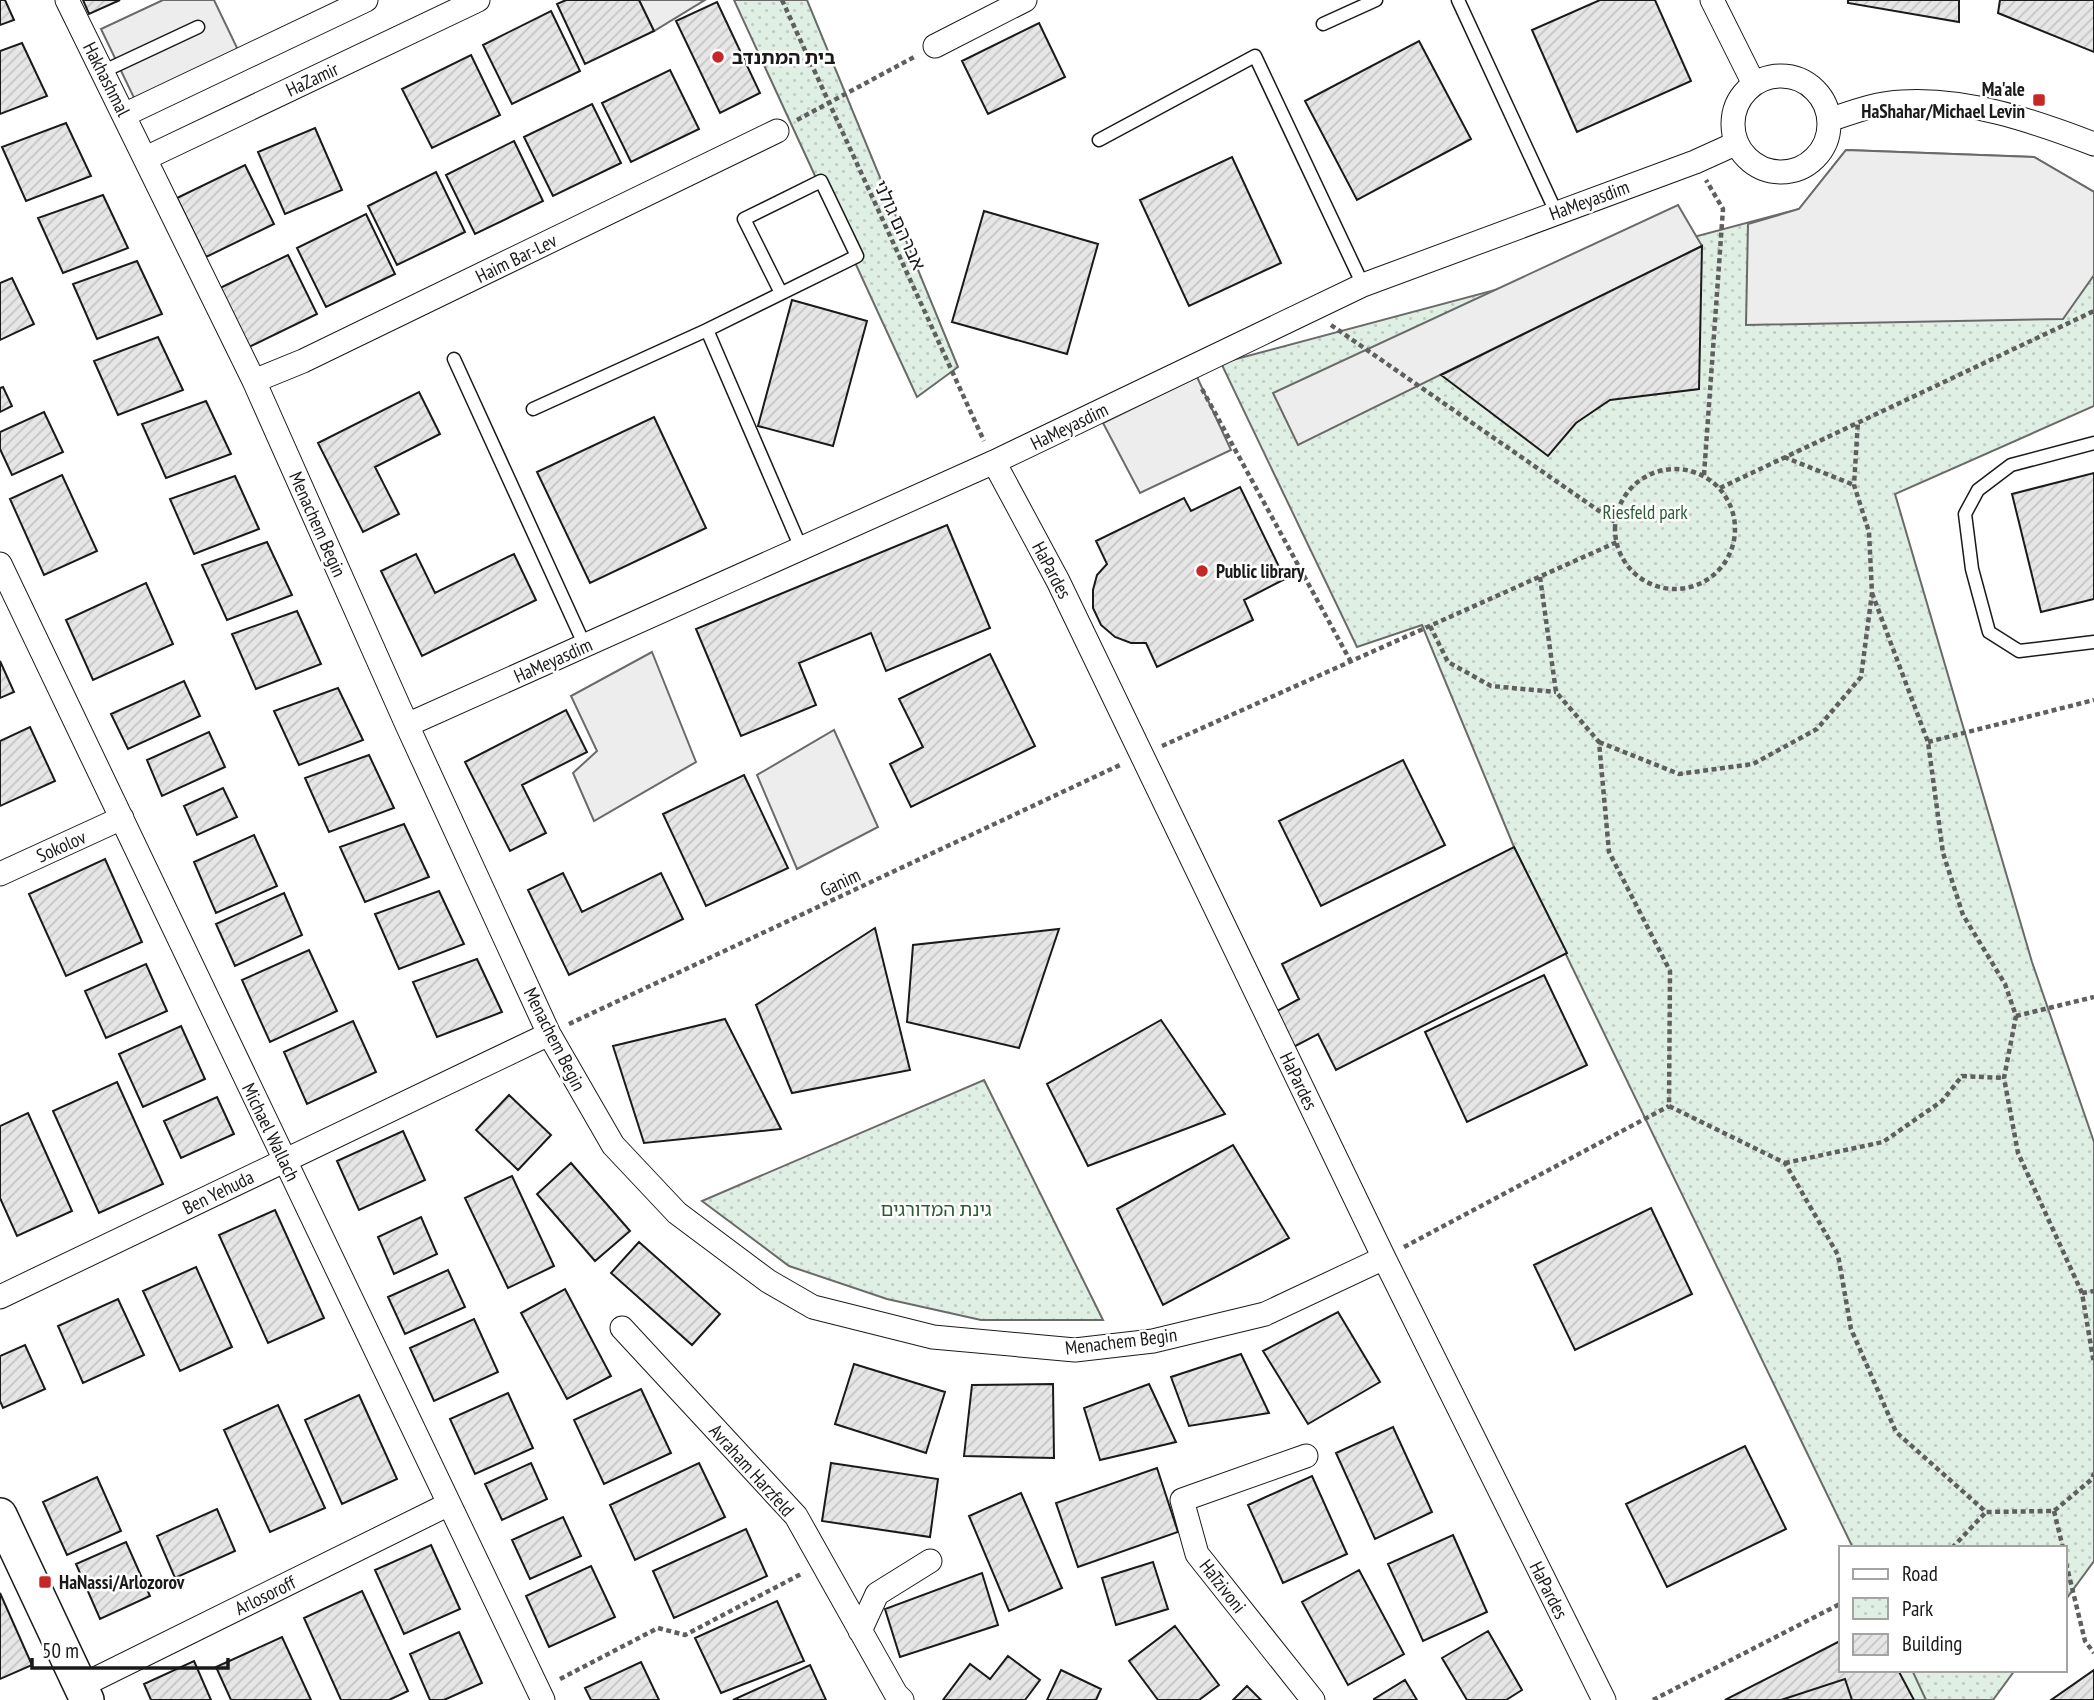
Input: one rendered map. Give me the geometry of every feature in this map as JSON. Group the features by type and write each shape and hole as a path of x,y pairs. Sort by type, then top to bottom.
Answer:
{"street":[{"name":"Hakhashmal","path":"67,0 146,158"},
{"path":"124,115 366,0"},
{"name":"HaZamir","path":"146,158 478,0"},
{"path":"935,46 1025,0"},
{"path":"1712,0 1754,84"},
{"path":"1786,76 1802,80 1815,90 1825,104 1829,120 1828,135 1813,160 1800,168 1785,172 1770,171 1745,156 1737,143 1733,121 1739,100 1754,84 1769,77 1786,76"},
{"path":"1829,120 1867,107 1900,102 1944,101 2049,127 2094,144"},
{"name":"Haim Bar-Lev","path":"254,381 315,355 777,131"},
{"name":"HaMeyasdim","path":"407,725 994,462 1363,285 1695,162 1737,143"},
{"name":"Menachem Begin","path":"146,158 254,381 407,725 549,1034 613,1145 677,1213 768,1281 813,1307 933,1337 1075,1350 1153,1341 1265,1314 1384,1258"},
{"name":"HaPardes","path":"994,462 1058,581 1384,1258 1604,1700"},
{"name":"Michael Wallach","path":"0,564 540,1695"},
{"name":"Sokolov","path":"0,874 122,818"},
{"name":"Ben Yehuda","path":"0,1297 549,1034"},
{"name":"Avraham Harzfeld","path":"622,1328 796,1516 896,1695 902,1700"},
{"name":"HaTzivoni","path":"1306,1456 1182,1500 1197,1554 1313,1700"},
{"name":"Arlosoroff","path":"84,1693 449,1504"},
{"path":"0,1515 84,1693"},
{"path":"860,1631 877,1594 930,1561"}],"lane":[{"path":"1323,24 1376,0"},
{"path":"1458,0 1556,212"},
{"path":"102,72 198,27"},
{"path":"1099,140 1255,56 1363,285"},
{"path":"533,409 707,330 857,256 821,181 744,219 781,293"},
{"path":"707,330 802,548"},
{"path":"454,359 585,646"},
{"path":"2094,443 2011,465 1978,491 1965,514 1972,569 1989,632 2019,651 2094,642"}],"path":[{"name":"אברהם גולני","path":"782,0 994,462"},
{"path":"777,131 935,46"},
{"path":"1695,162 1723,209 1704,475"},
{"path":"1310,310 1615,522"},
{"path":"1720,488 2094,311"},
{"path":"1190,368 1351,662"},
{"path":"1540,577 1556,692 1600,742 1679,774 1753,764 1817,729 1861,677 1872,593 1869,532 1854,485 1858,421"},
{"path":"1784,457 1854,485"},
{"path":"1684,469 1704,475 1720,488 1731,507 1735,526 1733,547 1719,572 1690,587 1669,589 1652,585 1634,573 1625,562 1617,542 1615,522 1622,501 1633,486 1650,474 1684,469"},
{"name":"Ganim","path":"549,1034 1142,755 1617,542"},
{"path":"1872,593 1928,742 1943,853 1963,915 2004,984 2015,1016 2004,1078 2018,1153 2082,1293 2094,1364"},
{"path":"1430,626 1448,662 1491,686 1556,692"},
{"path":"1928,742 2094,700"},
{"path":"1600,742 1609,852 1670,971 1669,1106"},
{"path":"2015,1016 2094,997"},
{"path":"1785,1163 1883,1142 1942,1101 1962,1076 2004,1078"},
{"path":"1669,1106 1785,1163 1838,1255 1851,1329 1896,1432 1986,1512 2054,1511 2092,1479 2094,1473"},
{"path":"1384,1258 1669,1106"},
{"path":"2082,1293 2094,1291"},
{"path":"2054,1511 2063,1546"},
{"path":"1954,1546 1986,1512"},
{"path":"540,1695 658,1628 685,1635 822,1563"},
{"path":"2066,1564 2084,1641 2094,1653"},
{"path":"1653,1700 1839,1606"}],"green space":[{"path":"734,0 807,0 958,367 917,397"},
{"name":"Riesfeld park","path":"1846,150 2034,157 2094,192 2094,406 1895,494 2032,962 2094,1142 2094,1561 2066,1599 2066,1546 1852,1546 1514,847 1422,625 1357,647 1221,363 1799,209"},
{"name":"גינת המדורגים","path":"984,1080 1103,1320 981,1320 887,1299 789,1266 702,1201"},
{"path":"1878,1672 1928,1672 1940,1700 1834,1700"},
{"path":"1913,1672 2014,1672 1993,1700 1926,1700"}],"shaded area":[{"path":"163,0 214,0 239,52 135,100 101,29"},
{"path":"639,0 705,0 654,31"},
{"path":"1846,150 2034,157 2094,192 2094,275 2063,319 1746,325 1748,224 1799,209"},
{"path":"1678,205 1702,246 1298,445 1273,393"},
{"path":"1197,377 1231,450 1140,493 1103,423"},
{"path":"652,652 696,762 594,821 573,773 597,751 571,696"},
{"path":"834,730 878,827 797,869 757,775"}],"building":[{"path":"0,0 5,0 14,20 0,25"},
{"path":"83,0 120,0 89,14"},
{"path":"566,0 639,0 654,31 585,64 557,4"},
{"path":"1600,0 1655,0 1691,81 1577,132 1532,30"},
{"path":"1848,0 1959,0 1959,22 1848,3"},
{"path":"2000,0 2094,0 2094,52 1998,13"},
{"name":"בית המתנדב","path":"717,2 760,93 720,113 676,21"},
{"path":"551,11 580,71 512,104 483,45"},
{"path":"1039,23 1065,77 988,114 962,61"},
{"path":"1419,41 1471,139 1357,200 1305,101"},
{"path":"22,43 47,96 0,114 0,51"},
{"path":"471,55 500,115 432,148 402,89"},
{"path":"670,70 699,129 631,162 602,103"},
{"path":"592,104 621,163 553,196 524,137"},
{"path":"66,123 91,176 26,201 2,147"},
{"path":"315,128 342,190 285,214 258,152"},
{"path":"514,141 543,201 475,234 446,175"},
{"path":"1232,157 1281,263 1189,306 1140,200"},
{"path":"245,165 274,224 206,257 177,198"},
{"path":"436,172 465,232 397,265 368,206"},
{"path":"103,195 128,248 63,273 38,218"},
{"path":"984,211 1098,244 1067,354 952,322"},
{"path":"366,214 395,274 326,307 297,248"},
{"path":"1702,246 1699,389 1610,400 1576,423 1548,456 1441,375"},
{"path":"288,255 317,314 249,347 220,288"},
{"path":"137,261 162,314 97,339 73,284"},
{"path":"12,278 34,324 0,340 0,283"},
{"path":"792,300 867,321 833,446 758,426"},
{"path":"158,337 183,390 118,415 94,361"},
{"path":"3,387 12,406 0,412 0,388"},
{"path":"419,392 440,434 375,467 399,514 363,532 318,443"},
{"path":"206,401 231,454 166,478 142,424"},
{"path":"44,412 63,452 12,475 0,449 0,432"},
{"path":"654,417 706,528 590,583 537,472"},
{"path":"2094,473 2094,599 2041,612 2012,494"},
{"path":"62,475 97,551 44,575 10,499"},
{"path":"235,476 259,529 194,554 170,499"},
{"path":"1240,487 1285,579 1244,600 1253,620 1157,667 1146,643 1131,643 1115,637 1101,625 1093,608 1093,590 1097,575 1107,564 1096,541 1184,498 1191,511"},
{"path":"947,525 990,628 886,671 871,633 799,663 816,705 741,736 696,629"},
{"path":"267,542 292,595 227,620 202,565"},
{"path":"416,554 435,593 514,554 536,600 422,656 381,571"},
{"path":"146,583 173,644 93,680 66,620"},
{"path":"297,611 321,664 256,689 232,634"},
{"path":"990,654 1035,746 911,807 890,764 923,747 899,699"},
{"path":"0,661 14,692 0,698"},
{"path":"184,681 200,716 128,749 111,714"},
{"path":"338,688 363,740 299,765 274,711"},
{"path":"566,710 587,752 522,785 546,833 510,851 465,762"},
{"path":"30,727 55,781 0,806 0,741"},
{"path":"209,732 225,767 162,796 147,760"},
{"path":"369,755 394,808 329,832 305,778"},
{"path":"1403,760 1445,845 1321,906 1279,821"},
{"path":"744,775 788,868 706,906 663,814"},
{"path":"223,788 237,817 197,835 184,806"},
{"path":"404,824 429,877 365,902 340,847"},
{"path":"254,835 277,886 216,913 194,862"},
{"path":"1514,847 1567,953 1336,1070 1318,1034 1286,1051 1268,1016 1299,999 1282,964"},
{"path":"105,859 142,942 66,976 29,894"},
{"path":"563,873 582,912 661,873 683,919 569,975 528,890"},
{"path":"439,891 464,944 399,969 375,914"},
{"path":"284,893 302,935 235,966 216,924"},
{"path":"875,928 910,1070 792,1093 756,1005"},
{"path":"1059,929 1019,1048 907,1022 913,945"},
{"path":"309,950 337,1011 270,1042 242,980"},
{"path":"477,959 502,1012 437,1037 413,982"},
{"path":"146,964 167,1011 106,1038 85,991"},
{"path":"1544,975 1587,1065 1467,1122 1425,1032"},
{"path":"725,1019 781,1129 644,1143 613,1046"},
{"path":"1161,1020 1225,1114 1088,1166 1047,1084"},
{"path":"353,1021 376,1072 307,1104 284,1052"},
{"path":"181,1026 205,1079 143,1107 119,1054"},
{"path":"117,1082 163,1184 99,1213 53,1111"},
{"path":"509,1095 551,1135 518,1170 476,1130"},
{"path":"217,1097 234,1134 181,1158 164,1121"},
{"path":"28,1113 72,1211 17,1236 0,1198 0,1126"},
{"path":"403,1131 425,1180 359,1210 337,1161"},
{"path":"1233,1145 1289,1238 1163,1305 1117,1209"},
{"path":"571,1163 630,1231 595,1261 537,1194"},
{"path":"512,1176 554,1266 508,1288 465,1198"},
{"path":"1651,1208 1692,1294 1575,1350 1534,1265"},
{"path":"275,1210 324,1318 268,1343 219,1235"},
{"path":"421,1217 437,1254 394,1274 378,1237"},
{"path":"639,1242 720,1314 692,1345 611,1273"},
{"path":"196,1267 232,1347 180,1371 143,1291"},
{"path":"448,1270 465,1307 405,1334 388,1297"},
{"path":"565,1289 611,1376 567,1399 521,1313"},
{"path":"118,1299 144,1355 83,1383 58,1326"},
{"path":"1338,1312 1380,1382 1308,1424 1263,1351"},
{"path":"474,1319 498,1372 434,1401 410,1348"},
{"path":"25,1345 45,1389 3,1408 0,1401 0,1356"},
{"path":"1241,1354 1269,1413 1189,1426 1171,1377"},
{"path":"854,1364 945,1392 926,1453 835,1424"},
{"path":"1053,1384 1054,1458 964,1456 972,1385"},
{"path":"1149,1384 1176,1442 1100,1460 1084,1408"},
{"path":"641,1389 671,1453 604,1484 574,1420"},
{"path":"508,1393 533,1448 475,1474 450,1419"},
{"path":"359,1395 397,1479 342,1504 305,1420"},
{"path":"278,1405 325,1508 270,1532 224,1430"},
{"path":"1393,1427 1432,1512 1375,1539 1336,1453"},
{"path":"1745,1446 1786,1529 1667,1587 1626,1504"},
{"path":"531,1463 547,1499 502,1520 485,1484"},
{"path":"699,1463 725,1517 635,1560 610,1505"},
{"path":"831,1463 938,1479 930,1537 822,1521"},
{"path":"1157,1468 1178,1532 1078,1567 1056,1503"},
{"path":"1312,1476 1347,1554 1283,1583 1248,1505"},
{"path":"97,1477 121,1531 67,1555 43,1502"},
{"path":"1021,1493 1062,1588 1009,1611 969,1516"},
{"path":"217,1509 235,1551 175,1578 157,1536"},
{"path":"563,1517 581,1556 530,1579 512,1540"},
{"path":"746,1529 767,1576 674,1618 653,1571"},
{"path":"1453,1535 1487,1612 1423,1641 1388,1564"},
{"path":"126,1542 150,1596 100,1619 76,1564"},
{"path":"431,1545 460,1609 404,1634 375,1570"},
{"path":"1153,1562 1168,1609 1116,1625 1102,1578"},
{"path":"591,1566 615,1617 549,1647 526,1596"},
{"path":"1359,1570 1404,1654 1348,1685 1302,1602"},
{"path":"982,1573 998,1625 900,1657 885,1609"},
{"path":"362,1591 408,1691 389,1700 341,1700 304,1618"},
{"path":"0,1593 32,1665 0,1679"},
{"path":"777,1601 804,1661 721,1693 695,1638"},
{"path":"1175,1626 1219,1685 1199,1700 1158,1700 1129,1661"},
{"path":"1488,1631 1522,1690 1506,1700 1467,1700 1442,1658"},
{"path":"459,1632 482,1683 444,1700 430,1700 410,1654"},
{"path":"282,1637 311,1700 231,1700 216,1667"},
{"path":"1839,1642 1839,1672 1899,1672 1914,1700 1725,1700"},
{"path":"1008,1656 1040,1680 1025,1700 943,1700 970,1664 990,1679"},
{"path":"194,1661 211,1700 151,1700 144,1684"},
{"path":"641,1662 659,1700 591,1700 585,1688"},
{"path":"810,1665 826,1700 733,1700"},
{"path":"1061,1670 1101,1689 1096,1700 1047,1700"},
{"path":"2094,1670 2094,1700 2051,1700"},
{"path":"1845,1679 1852,1700 1781,1700"},
{"path":"1405,1680 1417,1700 1374,1700 1374,1699"},
{"path":"1247,1686 1261,1700 1233,1700"}],"place":[{"name":"בית המתנדב","path":"718,57"},
{"name":"Ma'ale HaShahar/Michael Levin","path":"2039,100"},
{"name":"Public library","path":"1202,571"},
{"name":"HaNassi/Arlozorov","path":"45,1582"}]}
